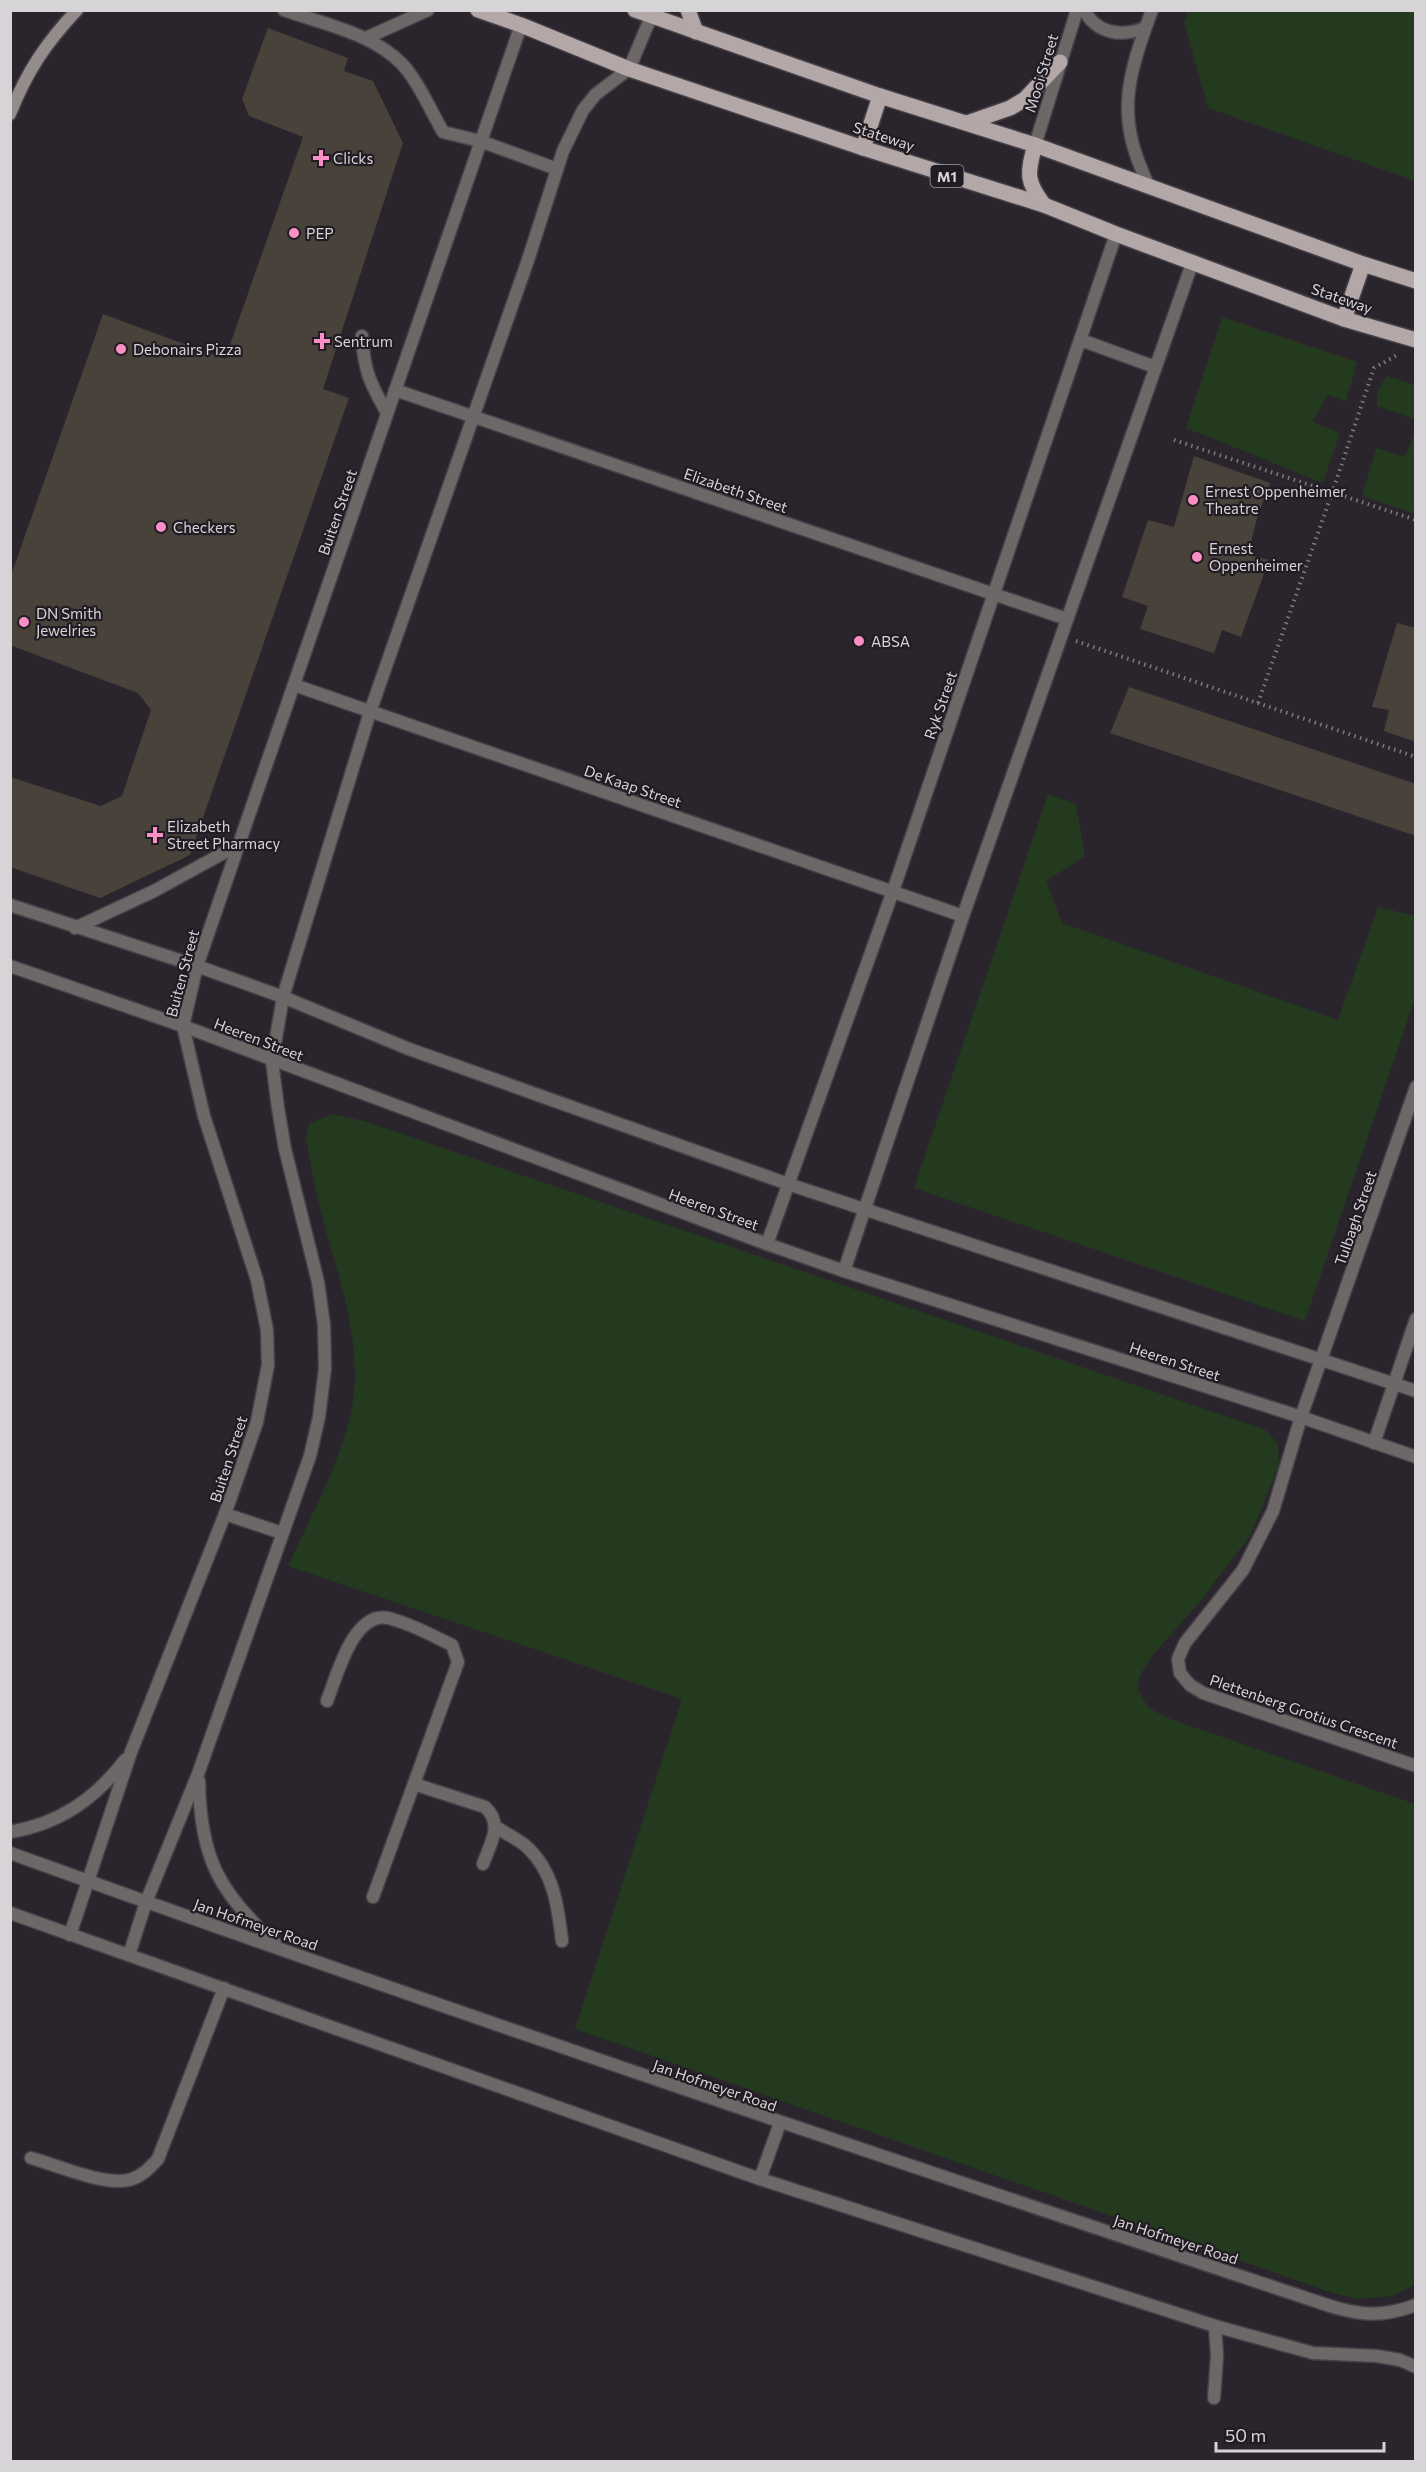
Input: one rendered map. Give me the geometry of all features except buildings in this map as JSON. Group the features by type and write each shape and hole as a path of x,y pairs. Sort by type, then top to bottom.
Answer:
{"main road":[{"name":"Stateway","path":"478,10 629,69 862,148 1044,205 1410,345"},
{"path":"634,10 653,14 696,32 880,96 1035,145 1150,188 1416,281"},
{"path":"688,10 696,32"},
{"path":"967,123 1010,108 1025,99 1060,62"},
{"path":"862,148 880,96"},
{"path":"1035,145 1029,176 1032,189 1044,205"},
{"path":"1344,319 1363,264"}],"street":[{"path":"10,114 35,60 53,35 76,10"},
{"path":"284,10 366,38 403,65 443,132 480,141 557,169"},
{"path":"366,38 428,10"},
{"name":"Mooi Street","path":"1035,145 1077,10"},
{"path":"1084,10 1094,24 1106,31 1119,34 1132,33 1145,28"},
{"path":"1150,188 1130,140 1127,118 1129,85 1135,57 1152,10"},
{"path":"129,1955 146,1902 198,1774 310,1456 319,1417 325,1368 318,1282 285,1149 272,1060 284,997 370,711 528,260 557,169 583,110 596,94 629,69 653,14"},
{"name":"Buiten Street","path":"70,1935 131,1752 225,1514 257,1422 268,1365 267,1330 256,1280 204,1116 183,1026 197,966 521,25"},
{"name":"Ryk Street","path":"767,1244 892,891 1116,234"},
{"path":"844,1271 963,916 1193,261"},
{"path":"362,336 364,364 370,384 387,413"},
{"path":"1081,339 1155,367"},
{"name":"Elizabeth Street","path":"395,390 1067,619"},
{"name":"De Kaap Street","path":"294,685 963,916"},
{"path":"75,928 164,886 238,845"},
{"path":"10,905 284,997 409,1049 788,1184 1416,1391"},
{"name":"Heeren Street","path":"10,966 183,1026 844,1271 1302,1418 1416,1457"},
{"name":"Tulbagh Street","path":"1322,1359 1416,1087"},
{"path":"1374,1443 1416,1319"},
{"name":"Plettenberg Grotius Crescent","path":"1322,1359 1286,1473 1259,1542 1243,1570 1185,1643 1178,1659 1180,1674 1190,1685 1203,1693 1416,1766"},
{"path":"225,1514 282,1533"},
{"path":"327,1701 353,1638 364,1624 386,1618 452,1646 458,1662 373,1898"},
{"path":"10,1832 33,1828 58,1818 88,1800 112,1777 131,1752"},
{"path":"198,1774 203,1833 210,1860 237,1906 282,1948"},
{"path":"414,1784 485,1807 493,1815 496,1827 483,1864"},
{"path":"496,1827 527,1847 545,1870 558,1902 562,1941"},
{"name":"Jan Hofmeyer Road","path":"10,1853 282,1948 438,2006 780,2123 1347,2311 1377,2315 1416,2305"},
{"path":"10,1913 760,2179 1215,2326 1313,2353 1377,2356 1400,2360 1416,2367"},
{"path":"32,2158 108,2181 131,2180 146,2172 158,2159 224,1988"},
{"path":"760,2179 780,2123"},
{"path":"1214,2398 1217,2356 1215,2326"}],"path":[{"path":"1258,703 1374,368 1410,345"},
{"path":"1174,440 1416,520"},
{"path":"1061,636 1416,757"}],"green space":[{"path":"1188,11 1415,11 1415,181 1208,108 1184,23"},
{"path":"1222,317 1357,362 1346,401 1328,395 1312,422 1340,433 1323,483 1186,428"},
{"path":"1387,376 1415,385 1415,419 1377,406 1377,391"},
{"path":"1415,432 1415,514 1362,496 1376,448 1405,457"},
{"path":"1048,794 1076,804 1085,856 1046,881 1062,923 1338,1020 1378,907 1415,916 1415,998 1305,1321 914,1188"},
{"path":"333,1114 364,1121 1266,1430 1278,1444 1279,1466 1250,1536 1198,1604 1152,1656 1140,1675 1137,1688 1148,1707 1165,1717 1415,1804 1415,2284 1393,2296 1357,2299 1330,2292 575,2029 682,1699 288,1566 335,1463 343,1442 353,1401 355,1379 352,1335 343,1291 319,1205 306,1138 309,1124"}],"place":[{"name":"Clicks","path":"321,158"},
{"name":"PEP","path":"294,233"},
{"name":"Sentrum","path":"322,341"},
{"name":"Debonairs Pizza","path":"121,349"},
{"name":"Ernest Oppenheimer Theatre","path":"1193,500"},
{"name":"Checkers","path":"161,527"},
{"name":"Ernest Oppenheimer","path":"1197,557"},
{"name":"DN Smith Jewelries","path":"24,622"},
{"name":"ABSA","path":"859,641"},
{"name":"Elizabeth Street Pharmacy","path":"155,835"}]}
